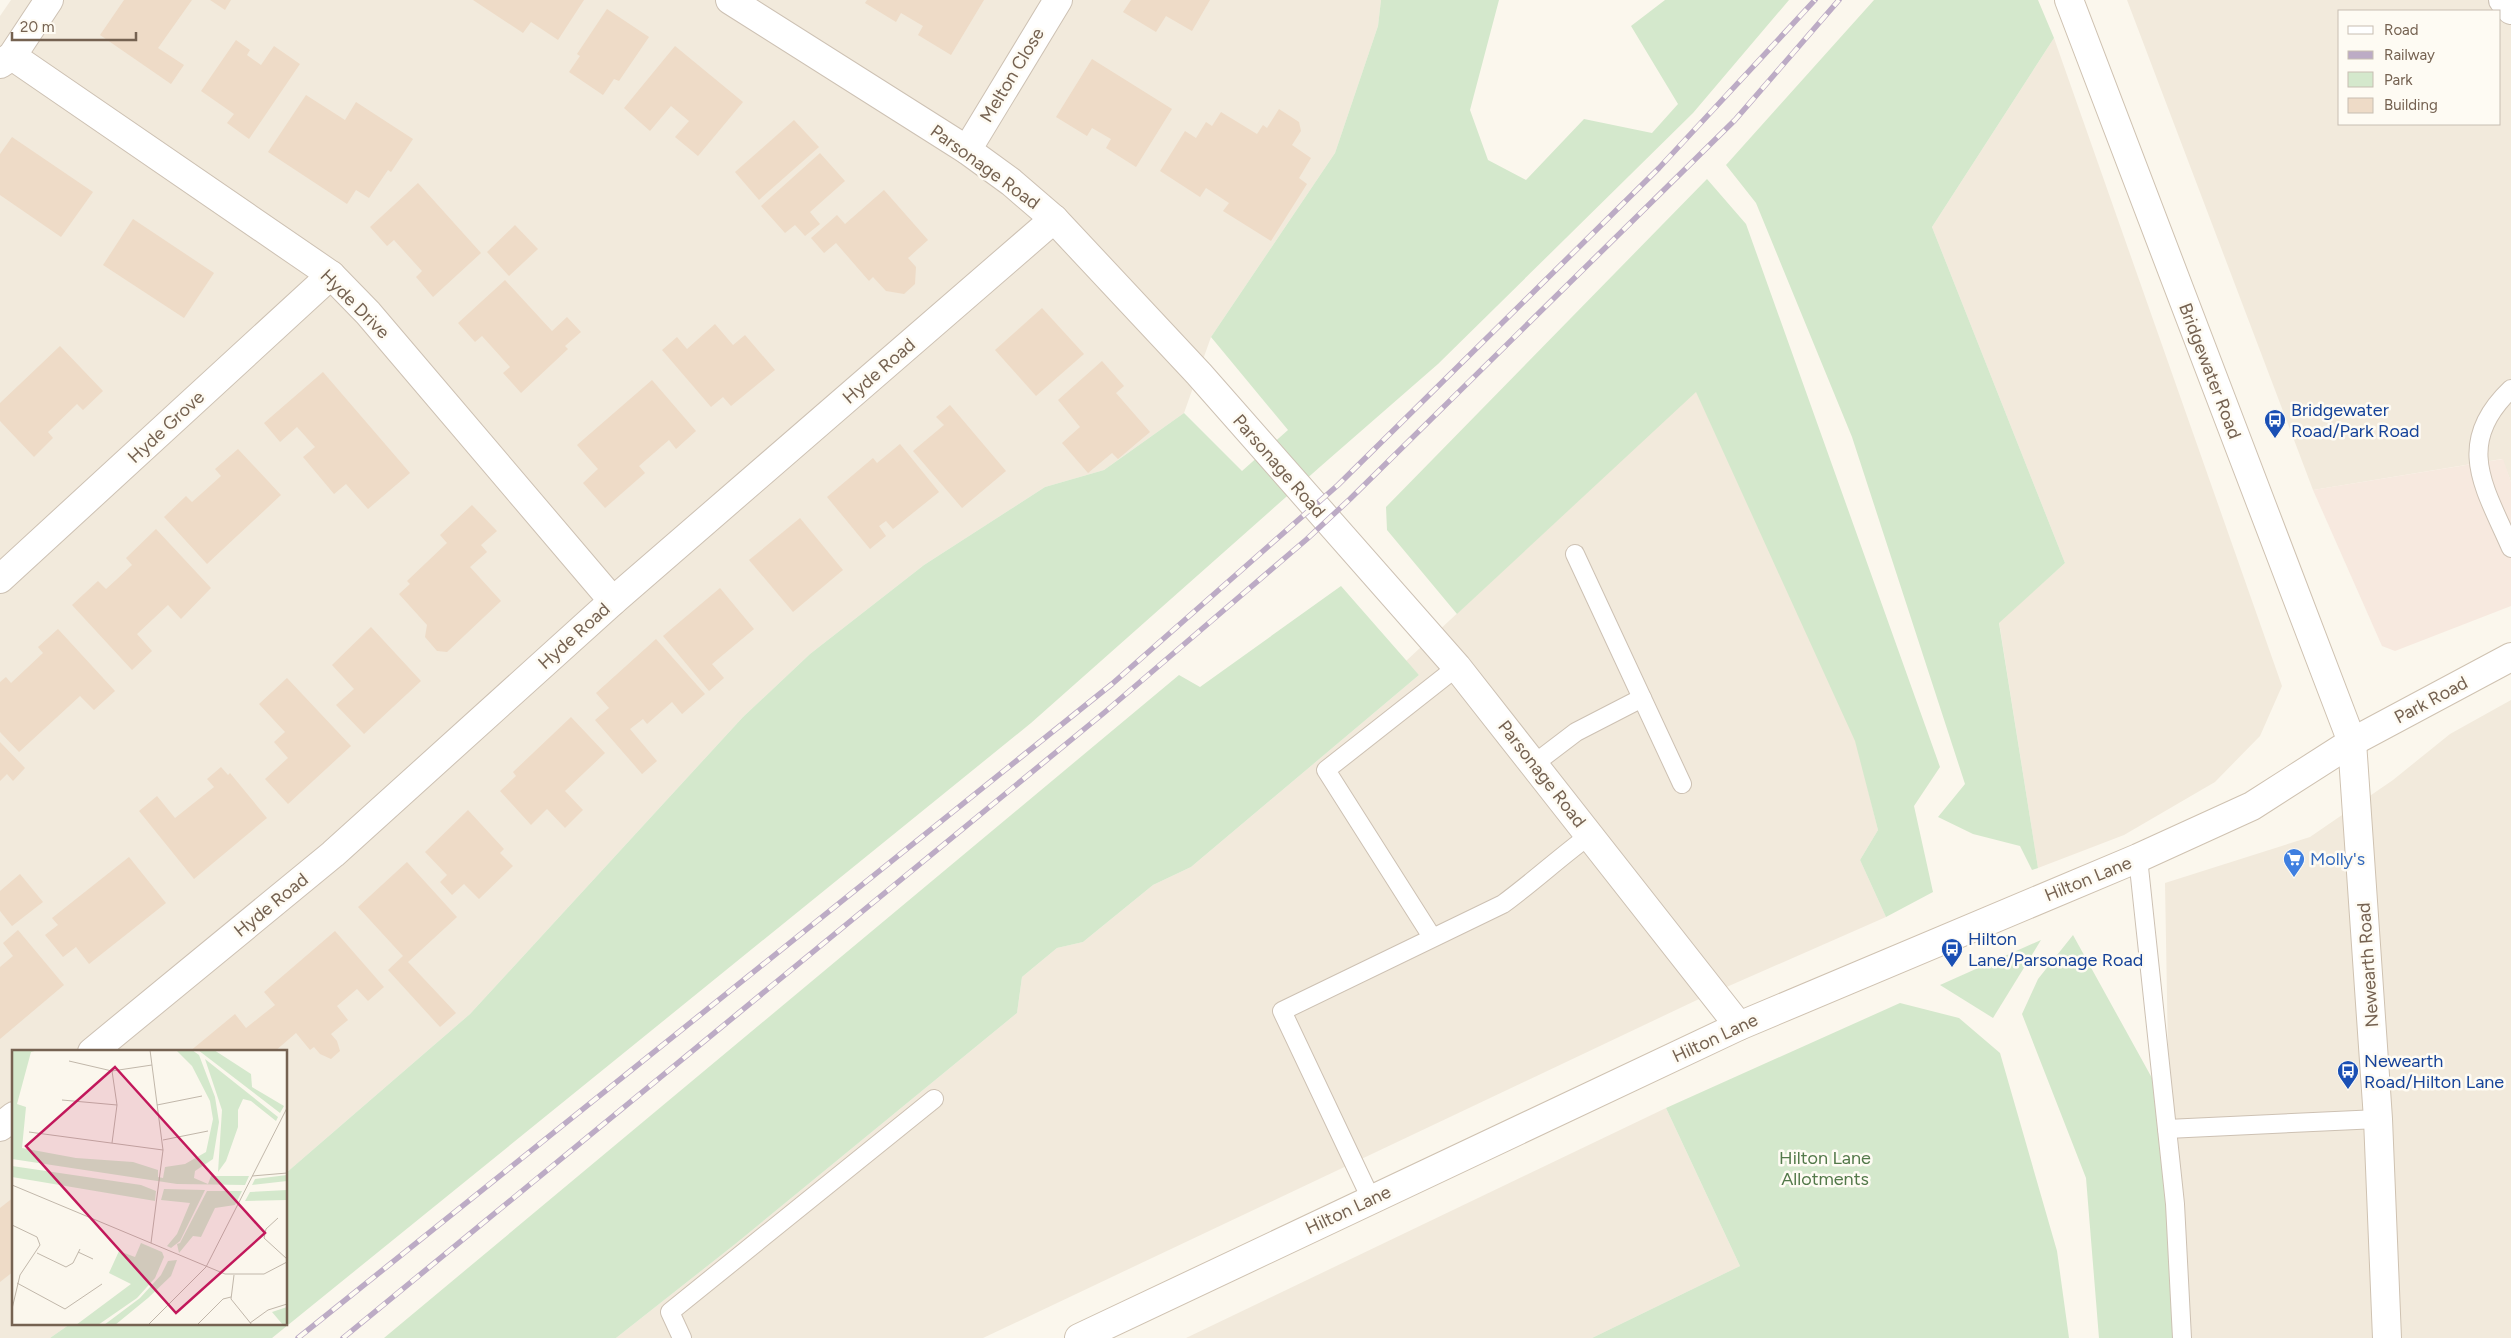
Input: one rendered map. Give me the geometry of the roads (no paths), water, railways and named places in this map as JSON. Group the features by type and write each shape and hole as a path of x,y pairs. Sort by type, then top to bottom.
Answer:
{"street":[{"path":"6,60 49,0"},
{"name":"Parsonage Road","path":"730,0 967,150 1011,182 1054,219 1199,374 1457,667 1739,1026"},
{"name":"Melton Close","path":"967,150 1058,0"},
{"name":"Bridgewater Road","path":"2069,0 2352,742"},
{"path":"2503,0 2511,10"},
{"name":"Hyde Drive","path":"6,60 331,275 368,313 612,601"},
{"name":"Hyde Road","path":"94,1050 333,854 612,601 1054,219"},
{"name":"Hyde Grove","path":"0,579 331,275"},
{"name":"Park Road","path":"2352,742 2511,657"},
{"name":"Hilton Lane","path":"1079,1338 1739,1026 2138,858 2252,806 2352,742"},
{"name":"Newearth Road","path":"2352,742 2378,1119 2387,1338"},
{"path":"0,1127 12,1118"}],"lane":[{"path":"2511,389 2498,401 2483,424 2478,448 2480,478 2511,548"},
{"path":"1575,554 1682,784"},
{"path":"1432,938 1326,770 1457,667"},
{"path":"1534,764 1576,732 1642,698"},
{"path":"1371,1199 1282,1011 1503,904 1590,835"},
{"path":"2138,858 2177,1225 2182,1338"},
{"path":"682,1338 670,1312 934,1099"},
{"path":"2167,1129 2378,1119"}],"railway":[{"path":"298,1338 1112,684 1338,485 1659,168 1815,0"},
{"path":"343,1338 1105,712 1307,539 1735,120 1839,0"}],"place":[{"name":"Bridgewater Road/Park Road","path":"2275,439"},
{"name":"Molly's","path":"2294,878"},
{"name":"Hilton Lane/Parsonage Road","path":"1952,968"},
{"name":"Newearth Road/Hilton Lane","path":"2348,1090"}],"park label":[{"name":"Hilton Lane Allotments","path":"1825,1168"}]}
